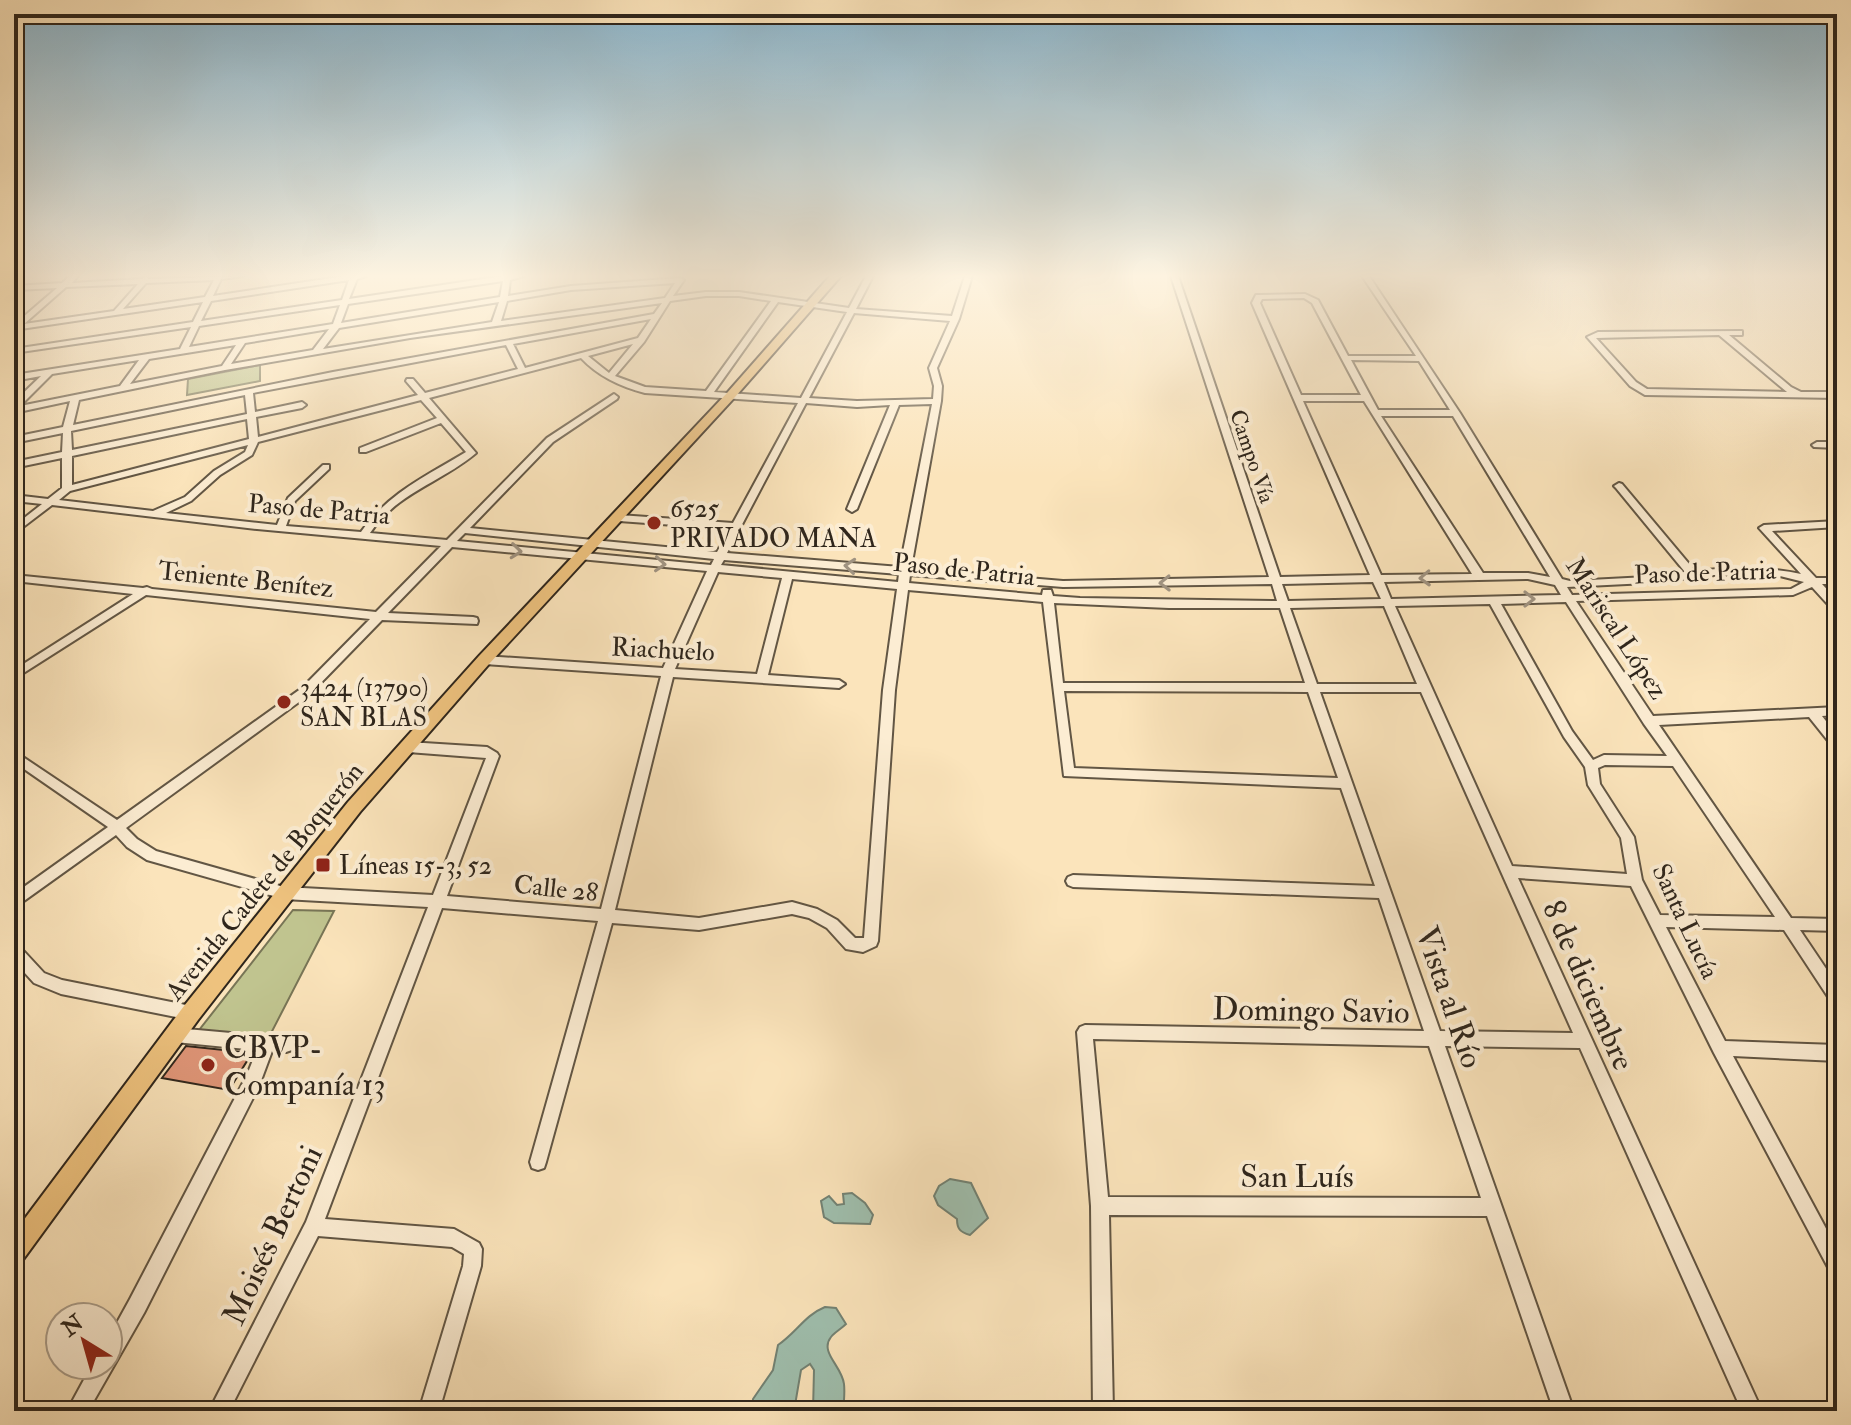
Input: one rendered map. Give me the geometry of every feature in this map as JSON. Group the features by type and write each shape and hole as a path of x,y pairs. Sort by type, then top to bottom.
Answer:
{"main road":[{"name":"Avenida Cadete de Boquerón","path":"14,1253 191,1013 354,807 484,660 619,518 777,342"}],"street":[{"path":"14,351 72,342"},
{"path":"183,351 187,342"},
{"path":"14,378 233,342"},
{"path":"225,368 241,342"},
{"path":"316,352 323,342"},
{"path":"14,408 375,342"},
{"path":"14,531 67,489 419,395 630,342"},
{"path":"611,376 639,342"},
{"path":"708,394 745,342"},
{"path":"538,1162 606,918 668,672 717,562 837,342"},
{"path":"921,401 945,342"},
{"name":"Campo Vía","path":"1196,342 1283,602"},
{"name":"8 de diciembre","path":"1273,342 1425,688 1752,1411"},
{"name":"8 de diciembre","path":"1338,342 1348,358"},
{"name":"Mariscal López","path":"1410,342 1648,721 1837,998"},
{"path":"1598,342 1633,384 1651,393 1837,395"},
{"path":"1732,342 1788,389 1804,395"},
{"path":"14,440 276,385 509,343 522,369"},
{"path":"582,354 611,376 635,388 804,402 937,401"},
{"path":"122,389 146,357"},
{"path":"1421,359 1348,358 1375,413 1479,576"},
{"path":"273,360 276,385"},
{"path":"904,578 937,401 938,386 933,369"},
{"path":"14,408 50,372"},
{"path":"364,535 377,516 398,497 470,456 470,451 410,381"},
{"path":"156,514 188,499 217,473 253,448 249,393"},
{"path":"14,902 298,697 550,440 614,397"},
{"path":"67,489 67,430 75,398"},
{"path":"1298,398 1367,398"},
{"path":"852,509 896,402"},
{"path":"14,465 302,405"},
{"path":"1375,413 1456,413"},
{"path":"363,450 443,419"},
{"path":"1817,445 1837,445"},
{"path":"281,527 291,500 326,467"},
{"path":"1619,486 1692,574"},
{"name":"Paso de Patria","path":"14,498 450,543 588,551 904,578 1049,600 1106,603 1569,599 1793,592 1815,581"},
{"path":"619,518 737,526"},
{"path":"1837,524 1765,527 1837,607"},
{"path":"463,530 588,551"},
{"name":"Paso de Patria","path":"588,551 717,562 788,574 1054,583 1528,576 1570,584 1692,574 1780,573 1815,581 1837,581"},
{"path":"762,676 788,574"},
{"name":"Teniente Benítez","path":"14,578 380,616 473,621"},
{"name":"Calle 28","path":"15,758 116,826 132,843 152,856 284,893 436,901 699,924 792,908 812,913 832,924 856,946 871,941 889,690 904,578"},
{"path":"1054,583 1047,590 1068,773 1346,783"},
{"path":"1106,603 1118,594 1119,590 1112,584"},
{"path":"14,675 147,590"},
{"path":"1493,599 1568,734 1582,751 1598,763 1675,761"},
{"name":"Vista al Río","path":"1283,602 1564,1411"},
{"name":"Riachuelo","path":"484,660 762,676 839,684"},
{"path":"1060,687 1425,688"},
{"path":"1648,721 1837,711"},
{"path":"1812,712 1837,744"},
{"name":"Moisés Bertoni","path":"219,1411 313,1227 493,756 487,752 408,747"},
{"name":"Santa Lucía","path":"1598,763 1594,785 1627,837 1635,880 1837,1267"},
{"path":"1507,871 1635,880"},
{"path":"1073,881 1384,892"},
{"path":"1657,921 1837,925"},
{"path":"14,951 39,978 61,987 191,1013"},
{"name":"Domingo Savio","path":"1100,1206 1085,1032 1435,1041 1584,1041"},
{"path":"175,1035 286,1045"},
{"path":"124,1329 253,1080 267,1045"},
{"path":"1720,1048 1837,1053"},
{"path":"1100,1206 1103,1411 1114,1411"},
{"name":"San Luís","path":"1100,1206 1493,1207"},
{"path":"313,1227 454,1238 473,1249 472,1266 429,1411"},
{"path":"77,1411 94,1381"}],"green space":[{"path":"260,365 260,381 187,395 188,379"},
{"path":"293,910 334,911 267,1041 196,1034"}],"shaded area":[{"path":"950,1179 971,1183 988,1218 970,1235 960,1230 957,1219 938,1205 934,1196 939,1186"},
{"path":"852,1193 865,1203 873,1215 870,1224 834,1223 824,1217 821,1201 829,1196 837,1205 844,1204 843,1194"},
{"path":"825,1307 836,1308 846,1324 828,1343 829,1354 844,1384 843,1411 813,1411 814,1370 810,1364 801,1370 794,1411 752,1411 753,1399 773,1370 778,1345"}],"building":[{"name":"CBVP- Companía 13","path":"186,1046 252,1053 229,1090 162,1078"}],"place":[{"name":"6525 PRIVADO MANA","path":"654,523"},
{"name":"3424 (13790) SAN BLAS","path":"284,702"},
{"name":"Líneas 15-3, 52","path":"323,865"},
{"name":"CBVP- Companía 13","path":"208,1065"}]}
